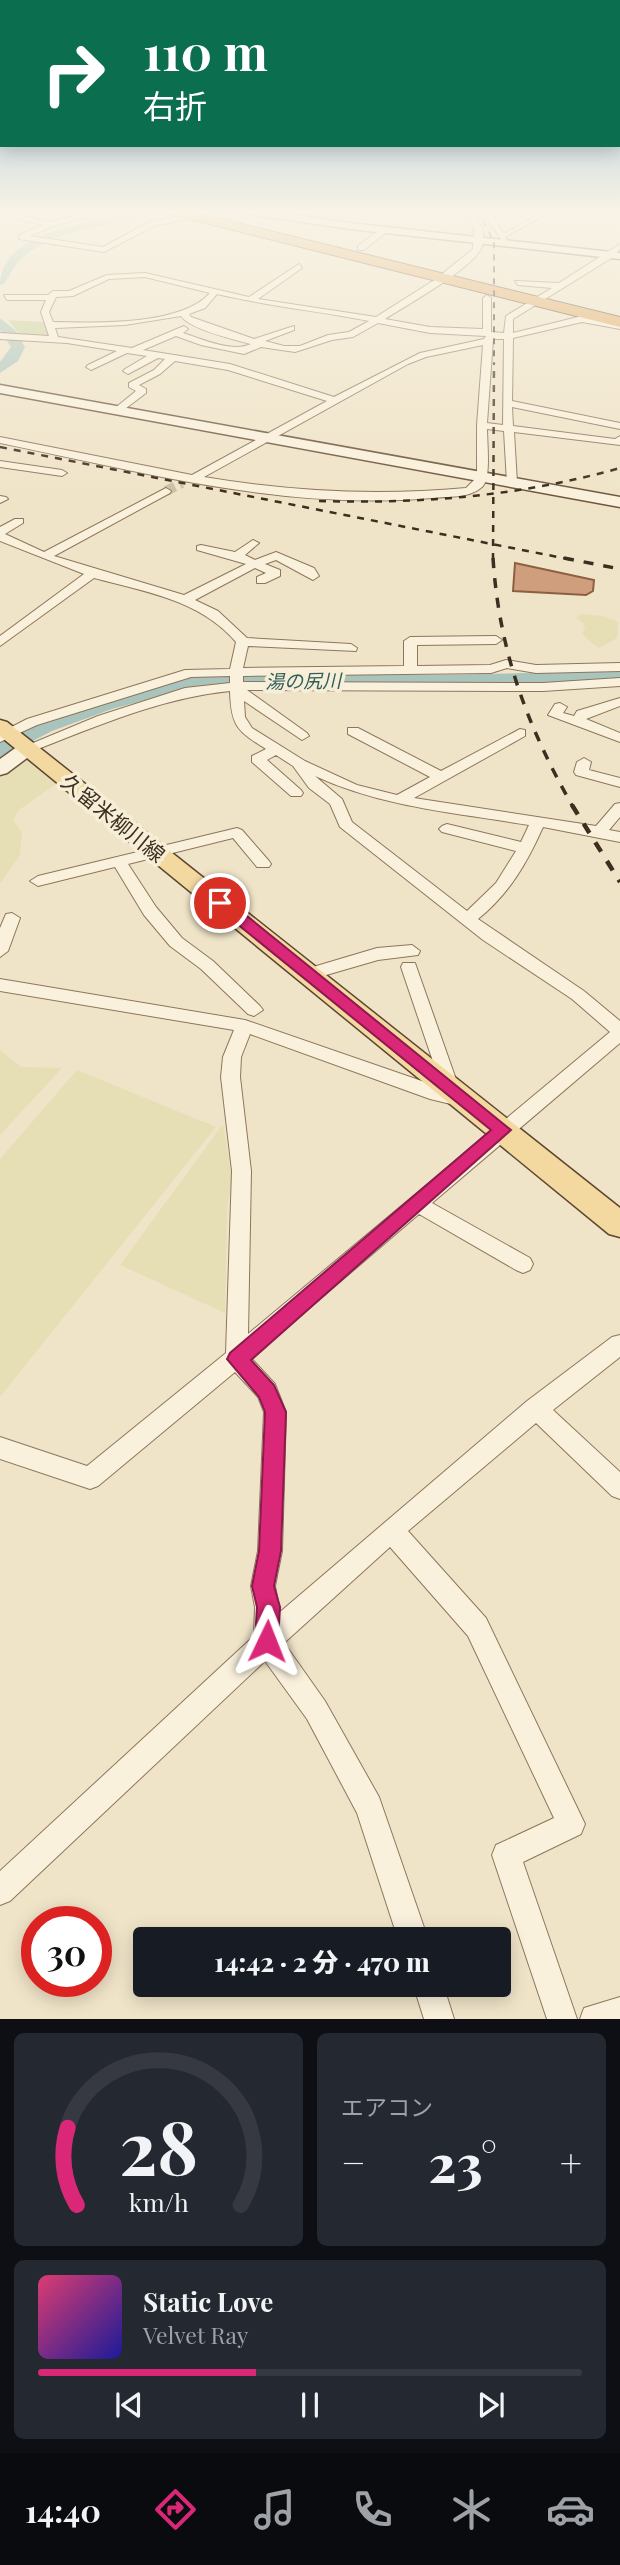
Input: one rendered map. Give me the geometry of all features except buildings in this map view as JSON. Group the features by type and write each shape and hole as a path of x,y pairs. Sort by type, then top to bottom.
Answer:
{"highway":[{"path":"553,304 620,318"}],"main road":[{"name":"久留米柳川線","path":"11,737 459,1093 620,1225"}],"street":[{"path":"48,304 45,312 54,338"},
{"path":"49,325 96,326 184,313 204,304"},
{"path":"279,304 379,319 430,330 488,336 510,335 573,320 620,318"},
{"path":"184,313 187,319 215,331 278,347 300,349 332,337 345,337 402,304"},
{"path":"0,440 282,494 379,499 469,491 480,483 482,477 487,304"},
{"path":"512,482 507,403 509,318 532,304"},
{"path":"573,320 620,336"},
{"path":"91,367 197,323"},
{"path":"176,333 204,343 244,351 291,328"},
{"path":"0,336 54,338 230,367 336,401"},
{"path":"182,484 336,401 376,376 424,355 488,336"},
{"path":"207,374 278,347"},
{"path":"128,371 156,355"},
{"path":"118,410 143,391 132,385 157,372 173,357"},
{"path":"0,389 620,501"},
{"path":"507,403 620,426"},
{"path":"482,425 618,442 620,439"},
{"path":"116,463 134,453"},
{"path":"0,464 62,473"},
{"path":"44,556 166,491"},
{"path":"19,521 0,534 44,556 93,573 169,592 234,628 243,642 236,670 238,717 247,731 300,764 352,788 399,800 620,837"},
{"path":"237,556 253,543"},
{"path":"201,548 237,556 276,573"},
{"path":"185,600 276,556 313,576"},
{"path":"261,580 296,565"},
{"path":"0,642 93,573"},
{"path":"411,671 410,641 496,640"},
{"path":"243,642 351,648"},
{"path":"0,769 11,737 85,704 190,673 236,670 491,669 506,664 536,669 620,667"},
{"path":"11,737 91,723 190,691 238,688 543,687 620,682"},
{"path":"238,688 302,736"},
{"path":"578,721 582,714 620,702"},
{"path":"560,707 555,715 620,738"},
{"path":"353,731 439,776"},
{"path":"399,800 520,733"},
{"path":"278,749 257,759 296,793"},
{"path":"584,762 581,772 620,783"},
{"path":"0,1448 90,1478 237,1359 620,1032 579,995 467,919 345,824 337,802 300,771 300,764"},
{"path":"599,832 620,807"},
{"path":"467,919 492,901 510,879 538,822"},
{"path":"447,829 525,848"},
{"path":"38,881 237,834 263,864"},
{"path":"119,862 150,911 176,942 207,965 250,1018"},
{"path":"0,951 12,918"},
{"path":"0,985 162,1010 250,1018 437,1094 459,1093 410,959 377,954 309,974"},
{"path":"250,1018 230,1059 233,1118 243,1188 239,1200 237,1359 267,1391 275,1412 270,1551 263,1586 268,1607 267,1641 316,1710 369,1807 409,1927"},
{"path":"418,1204 523,1264"},
{"path":"0,1891 267,1641 535,1408 620,1343"},
{"path":"535,1408 620,1488"},
{"path":"392,1531 477,1627 571,1824 506,1854 562,2019"},
{"path":"432,1997 439,2019"},
{"path":"595,2019 620,2012"}],"shaded area":[{"path":"582,614 603,616 618,622 617,638 599,648 582,633 585,628 583,623 576,618"},
{"path":"24,758 57,783 19,810 13,820 22,832 20,855 0,884 0,777"},
{"path":"0,1050 21,1067 62,1068 0,1135"},
{"path":"77,1070 216,1127 0,1397 0,1159"},
{"path":"223,1124 232,1178 227,1210 225,1313 120,1265"}],"green space":[{"path":"8,320 43,322 49,337 20,335"}],"waterway":[{"path":"0,322 18,347 13,358 0,369"},
{"name":"湯の尻川","path":"0,752 45,727 105,704 220,678 408,681 620,677"}],"tunnel":[{"path":"166,491 182,483"}],"railway":[{"path":"494,304 494,363"},
{"path":"493,494 494,363"},
{"path":"0,447 493,544"},
{"path":"493,494 583,478 620,468"},
{"path":"319,501 396,501 493,494"},
{"path":"493,494 493,544"},
{"path":"493,544 493,558"},
{"path":"493,544 573,560"},
{"path":"493,558 502,625 518,687 542,747 573,807"},
{"path":"564,558 620,569"},
{"path":"572,805 620,882"}],"route":[{"path":"220,903 502,1130 237,1359 267,1391 275,1412 270,1551 263,1586 268,1607 267,1641"}]}
